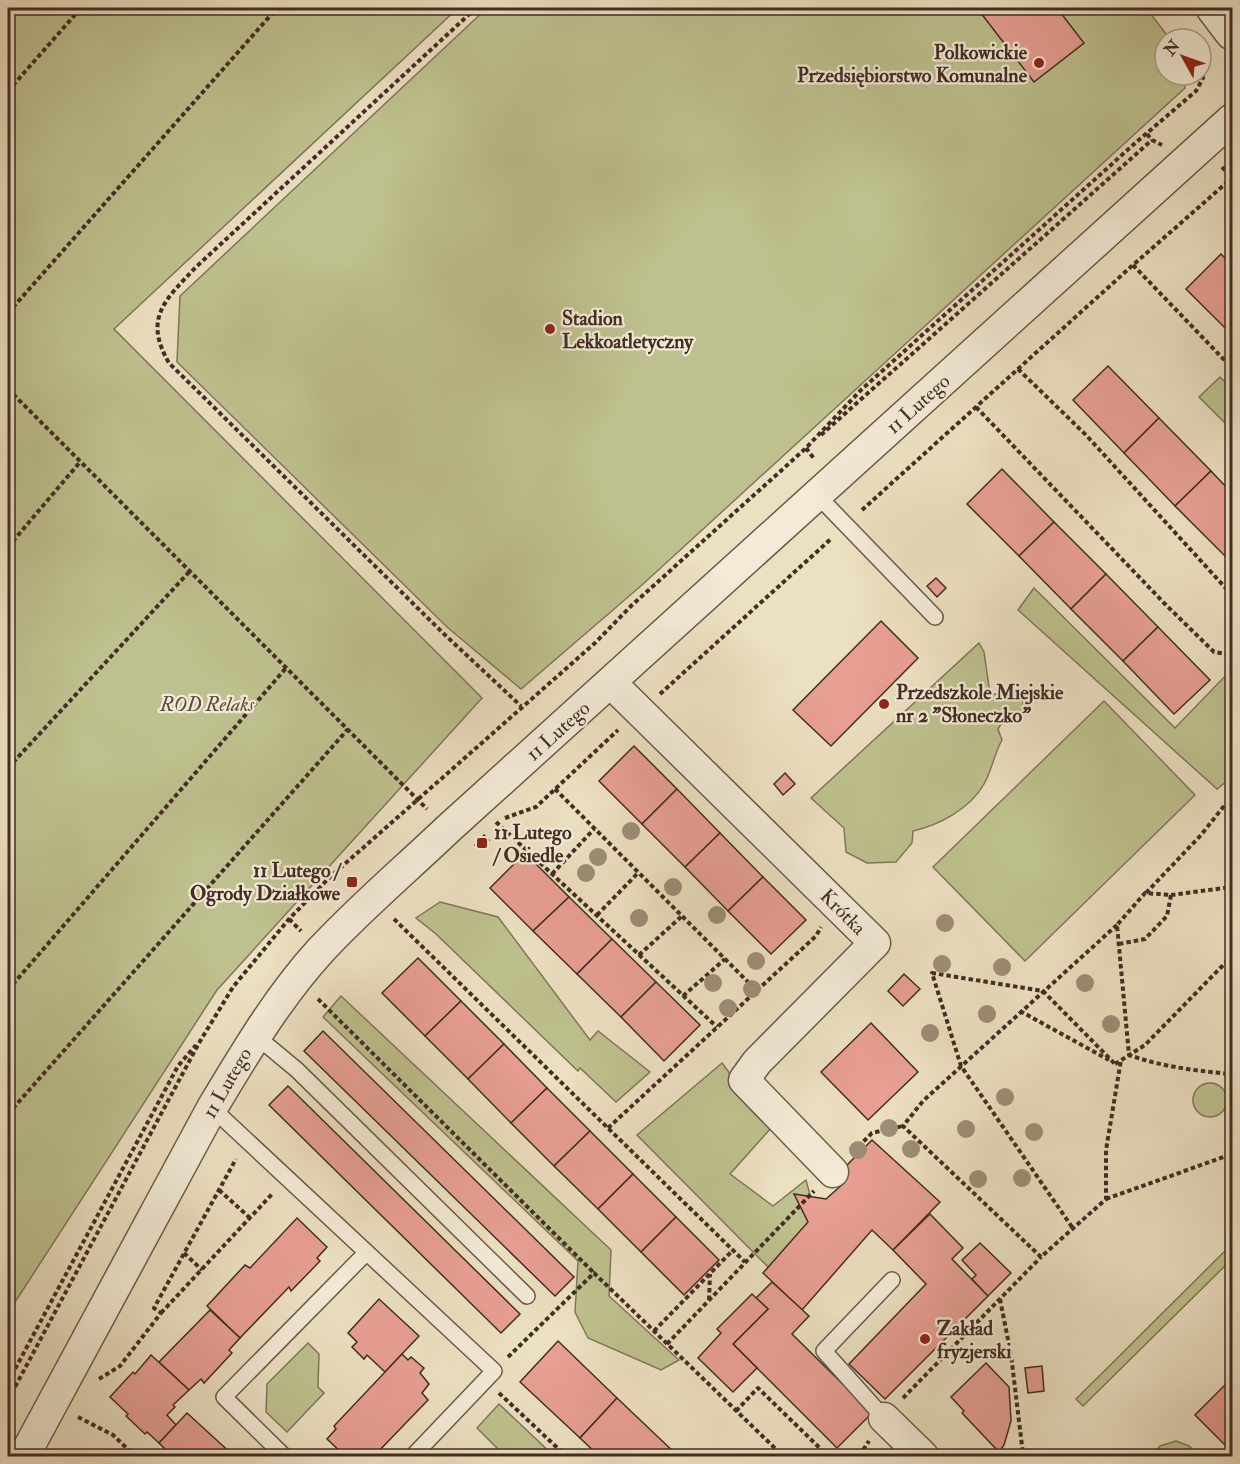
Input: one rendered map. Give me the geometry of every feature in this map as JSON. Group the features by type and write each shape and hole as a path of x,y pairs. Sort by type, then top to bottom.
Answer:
{"street":[{"path":"1213,8 1233,33"},
{"name":"11 Lutego","path":"24,1456 222,1117 256,1036 287,990 321,950 448,829 1233,119"},
{"name":"Krótka","path":"611,683 875,944 757,1062 744,1080 833,1172"},
{"path":"884,1418 923,1456"}],"lane":[{"path":"825,488 846,525 935,617"},
{"path":"256,1036 297,1070 527,1296"},
{"path":"222,1117 366,1253 489,1376 413,1456"},
{"path":"284,1456 224,1397 366,1253"},
{"path":"884,1418 824,1351 892,1280"}],"path":[{"path":"8,91 81,8"},
{"path":"8,313 277,8"},
{"path":"476,8 196,267 161,308 156,330 168,363 435,626 521,706"},
{"path":"805,449 860,391 1199,87"},
{"path":"8,1400 199,1043 233,987 289,919 330,877 594,643 631,606 805,449 1152,141"},
{"path":"489,828 496,822 536,807 1132,265 1233,178"},
{"path":"1132,265 1233,368"},
{"path":"1018,369 1086,435 1233,595"},
{"path":"8,389 448,829"},
{"path":"976,407 1214,652 1233,655"},
{"path":"805,449 825,488 862,511"},
{"path":"8,547 80,462"},
{"path":"8,768 190,571"},
{"path":"8,990 286,668"},
{"path":"8,1114 348,729"},
{"path":"555,789 757,991"},
{"path":"667,1344 872,1133 903,1126 923,1101 1020,1011 1118,925 1145,893 1201,835 1233,795"},
{"path":"496,822 717,1027"},
{"path":"552,874 594,829"},
{"path":"597,915 639,873"},
{"path":"1145,893 1171,895 1233,887"},
{"path":"1119,944 1145,939 1167,916 1171,895"},
{"path":"389,914 745,1262"},
{"path":"639,955 682,916"},
{"path":"608,1128 816,936 823,921"},
{"path":"1118,925 1129,1055"},
{"path":"1115,1064 1145,1045 1233,956"},
{"path":"683,996 725,959"},
{"path":"1072,1227 961,1066 932,973 1043,991 1115,1064"},
{"path":"312,993 653,1331 783,1456"},
{"path":"1020,1011 1115,1064"},
{"path":"8,1382 178,1065 199,1043"},
{"path":"1129,1055 1162,1065 1233,1074"},
{"path":"1106,1199 1106,1150 1121,1060"},
{"path":"161,1314 154,1308 237,1157 222,1117"},
{"path":"903,1126 1041,1257"},
{"path":"884,1418 1041,1257 1106,1199 1233,1154"},
{"path":"95,1381 120,1366 161,1314 287,1178"},
{"path":"219,1190 250,1218"},
{"path":"653,1331 733,1250"},
{"path":"184,1253 202,1270"},
{"path":"566,1456 489,1376 594,1273"},
{"path":"709,1300 710,1274"},
{"path":"1000,1298 1011,1355 1024,1456"},
{"path":"736,1411 758,1388 828,1456"},
{"path":"72,1413 113,1435 135,1456"},
{"path":"99,1456 111,1451 119,1456"}],"green space":[{"name":"ROD Relaks","path":"8,8 458,8 114,329 482,698 217,990 8,1313"},
{"name":"Stadion Lekkoatletyczny","path":"487,8 1146,8 1161,27 1153,27 1153,87 1185,87 642,585 521,689 447,627 177,362 180,296"},
{"path":"1220,377 1232,389 1232,430 1199,397"},
{"path":"1034,588 1175,728 1232,669 1232,777 1217,789 1018,610"},
{"path":"979,643 984,652 990,694 1007,691 1021,697 1024,706 1016,720 1001,724 998,729 1002,740 984,784 971,801 953,815 933,825 913,831 912,843 896,862 867,863 846,852 844,828 811,798"},
{"path":"1104,701 1195,795 1025,961 933,867"},
{"path":"440,902 498,917 590,1040 598,1031 650,1072 616,1102 580,1068 578,1071 436,934 416,918"},
{"path":"341,996 611,1250 609,1296 679,1360 661,1370 588,1338 575,1312 578,1261 323,1017"},
{"path":"722,1063 771,1128 730,1174 773,1206 806,1180 816,1217 771,1270 637,1135"},
{"path":"1210,1083 1222,1088 1227,1100 1222,1112 1210,1117 1198,1112 1193,1100 1198,1088"},
{"path":"1232,1244 1232,1259 1083,1406 1076,1399"},
{"path":"308,1343 319,1354 318,1387 324,1393 287,1432 266,1412 267,1384"},
{"path":"499,1404 554,1456 505,1456 477,1428"},
{"path":"1176,1441 1189,1446 1200,1456 1151,1456 1160,1446"}],"building":[{"name":"Polkowickie Przedsiębiorstwo Komunalne","path":"977,8 1057,8 1084,43 1034,82"},
{"path":"1221,254 1232,265 1232,326 1228,331 1186,289"},
{"path":"1108,366 1159,418 1124,453 1073,400"},
{"path":"1159,418 1211,471 1175,506 1124,453"},
{"path":"1002,469 1054,522 1019,556 967,504"},
{"path":"1211,471 1232,493 1232,552 1227,558 1175,506"},
{"path":"1054,522 1106,574 1071,609 1019,556"},
{"path":"1106,574 1158,627 1123,661 1071,609"},
{"path":"936,578 946,588 937,597 927,586"},
{"path":"881,621 918,658 831,746 793,710"},
{"path":"1158,627 1210,680 1174,714 1123,661"},
{"path":"634,746 677,789 642,824 599,781"},
{"path":"785,773 795,784 783,795 774,784"},
{"path":"677,789 720,833 685,867 642,824"},
{"path":"720,833 763,877 728,911 685,867"},
{"path":"484,835 489,840 481,849 475,845"},
{"path":"525,853 569,897 533,931 490,888"},
{"path":"763,877 806,920 771,954 728,911"},
{"path":"569,897 612,939 577,974 533,931"},
{"path":"612,939 656,982 621,1017 577,974"},
{"path":"418,958 461,1001 425,1036 382,993"},
{"path":"904,974 920,989 903,1006 888,991"},
{"path":"656,982 700,1025 664,1061 621,1017"},
{"path":"461,1001 504,1044 468,1079 425,1036"},
{"path":"871,1023 918,1072 868,1120 821,1072"},
{"path":"323,1031 574,1277 555,1296 304,1051"},
{"path":"504,1044 547,1088 511,1123 468,1079"},
{"path":"288,1086 520,1314 501,1333 269,1105"},
{"path":"547,1088 590,1131 554,1166 511,1123"},
{"path":"590,1131 633,1174 598,1209 554,1166"},
{"path":"872,1140 940,1202 893,1250 872,1230 802,1310 763,1273 808,1222 794,1194 826,1199 844,1183 837,1175"},
{"path":"633,1174 676,1217 641,1252 598,1209"},
{"path":"930,1214 963,1248 952,1259 988,1296 885,1399 849,1364 926,1284 893,1250"},
{"path":"676,1217 719,1260 684,1295 641,1252"},
{"path":"297,1218 327,1247 317,1258 320,1261 291,1291 289,1287 240,1338 207,1306 245,1265 250,1268"},
{"path":"980,1243 1011,1273 988,1296 972,1279 976,1275 962,1260"},
{"path":"772,1282 809,1316 792,1334 872,1413 837,1448 733,1344 768,1309 756,1298"},
{"path":"752,1294 768,1309 733,1344 757,1368 733,1392 698,1358 721,1333 717,1329"},
{"path":"379,1299 419,1336 385,1372 367,1355 364,1359 352,1347 357,1342 348,1333"},
{"path":"210,1310 240,1338 229,1350 232,1353 204,1383 201,1379 189,1390 159,1362"},
{"path":"558,1341 617,1398 580,1438 520,1382"},
{"path":"402,1354 408,1360 411,1357 424,1368 420,1373 429,1384 422,1393 428,1400 374,1456 345,1456 327,1439 336,1429 334,1426"},
{"path":"151,1355 189,1390 173,1405 175,1407 167,1415 176,1425 159,1443 147,1432 145,1434 110,1397 133,1372 135,1374"},
{"path":"986,1363 1009,1387 1011,1421 1004,1445 999,1452 962,1413 964,1411 951,1397"},
{"path":"1042,1366 1044,1391 1028,1393 1025,1368"},
{"path":"1232,1378 1232,1452 1195,1415"},
{"path":"617,1398 677,1455 599,1456 580,1438"},
{"path":"187,1413 234,1456 166,1456 169,1453 159,1443"}],"place":[{"name":"Polkowickie Przedsiębiorstwo Komunalne","path":"1039,63"},
{"name":"Stadion Lekkoatletyczny","path":"550,329"},
{"name":"Przedszkole Miejskie nr 2 \"Słoneczko\"","path":"884,704"},
{"name":"11 Lutego / Osiedle","path":"482,843"},
{"name":"11 Lutego / Ogrody Działkowe","path":"352,882"},
{"name":"Zakład fryzjerski","path":"925,1339"}]}
